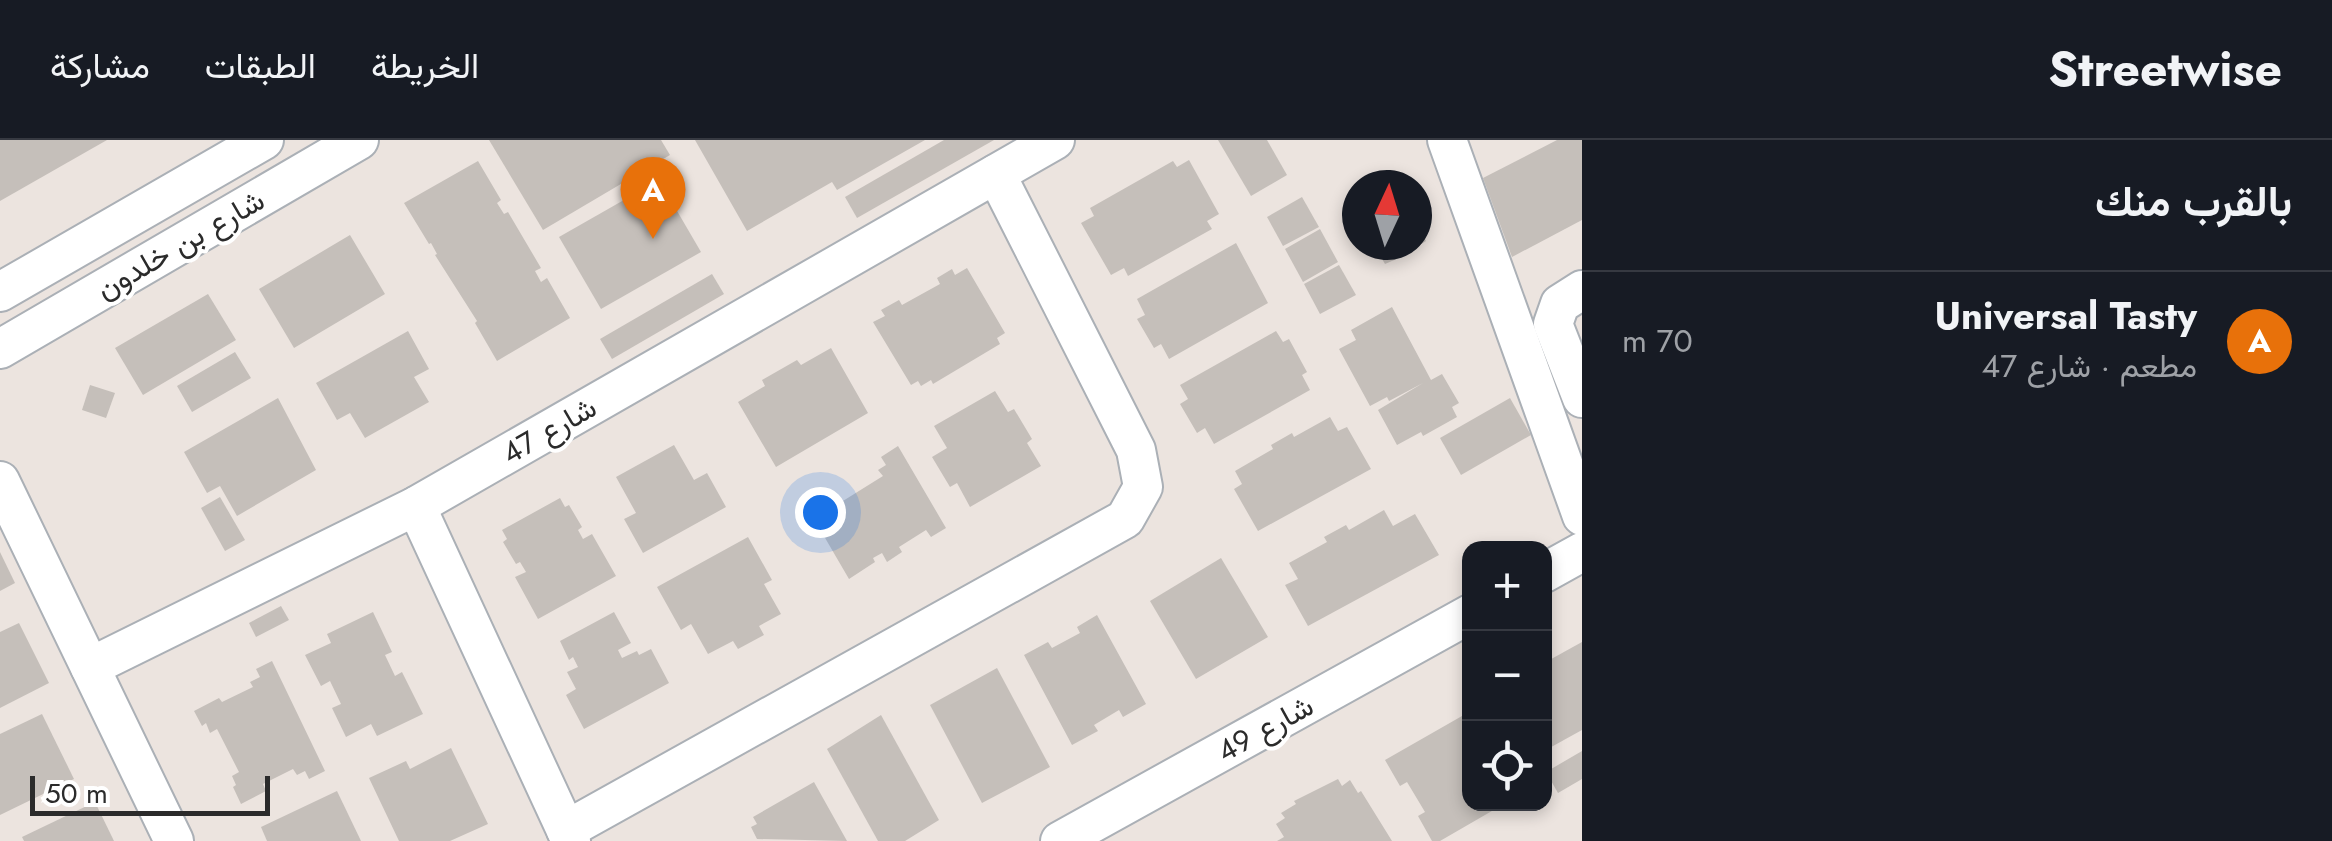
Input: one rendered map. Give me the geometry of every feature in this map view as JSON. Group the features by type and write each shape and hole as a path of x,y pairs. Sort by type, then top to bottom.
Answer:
{"street":[{"name":"شارع بن خلدون","path":"0,292 224,150 264,140"},
{"name":"شارع بن خلدون","path":"0,348 359,140"},
{"name":"شارع 47","path":"90,667 416,506 1055,140"},
{"path":"1448,140 1582,516"},
{"path":"416,506 568,836 1125,519 1142,487 1136,450 996,174"},
{"path":"1578,377 1553,324 1560,304 1582,290"},
{"path":"0,480 174,841"},
{"path":"1552,569 1582,552"},
{"name":"شارع 49","path":"1060,841 1462,618"}],"building":[{"path":"0,140 107,140 0,201"},
{"path":"489,140 661,140 670,155 543,230"},
{"path":"695,140 925,140 837,190 832,182 747,231"},
{"path":"944,140 994,140 857,218 845,197"},
{"path":"1218,140 1267,140 1287,175 1251,196"},
{"path":"1557,140 1582,140 1582,220 1512,257 1483,178"},
{"path":"1189,160 1219,214 1207,221 1212,229 1128,276 1124,268 1111,275 1081,223 1094,216 1090,208 1173,161 1177,167"},
{"path":"478,161 501,200 497,203 504,214 508,212 541,268 535,271 541,282 547,278 570,318 497,361 477,321 404,203"},
{"path":"659,180 701,252 601,309 559,237"},
{"path":"1302,197 1319,227 1283,246 1267,217"},
{"path":"1320,229 1338,262 1303,282 1285,249"},
{"path":"350,235 385,294 294,348 259,289"},
{"path":"1236,243 1268,303 1169,359 1161,344 1154,348 1137,319 1145,315 1137,299"},
{"path":"1339,265 1356,295 1320,314 1304,284"},
{"path":"967,268 1005,333 997,338 1000,344 933,384 931,380 921,386 918,381 911,385 873,322 885,316 881,310 899,300 902,305 940,284 937,278 952,269 955,275"},
{"path":"712,274 724,294 612,359 600,339"},
{"path":"208,294 236,340 143,395 115,348"},
{"path":"1392,307 1431,380 1442,374 1459,403 1452,407 1457,417 1397,445 1378,410 1423,383 1370,406 1339,349 1356,340 1351,330"},
{"path":"408,331 429,369 414,377 429,402 365,438 350,413 337,420 316,383"},
{"path":"1276,331 1283,342 1289,339 1307,372 1302,375 1310,390 1214,444 1205,428 1197,433 1180,404 1188,399 1180,385"},
{"path":"831,348 868,413 776,467 738,402 765,386 762,380 797,360 801,365"},
{"path":"235,352 251,378 192,412 177,386"},
{"path":"90,385 115,393 106,418 82,410"},
{"path":"995,391 1008,412 1014,409 1032,439 1027,443 1041,466 970,507 957,483 950,487 932,457 947,448 934,426"},
{"path":"278,398 316,470 237,516 220,486 207,493 184,452"},
{"path":"1510,398 1531,435 1461,475 1440,438"},
{"path":"1330,417 1338,431 1347,427 1371,469 1258,531 1234,489 1242,484 1235,471 1292,433 1294,437"},
{"path":"674,445 694,480 707,473 726,507 643,553 624,519 636,513 616,477"},
{"path":"898,446 946,528 931,537 926,530 899,547 902,552 887,562 882,553 849,579 814,519 883,476 878,470 886,465 881,457"},
{"path":"220,497 245,540 225,551 201,508"},
{"path":"560,498 582,527 578,530 583,539 592,534 616,576 538,619 515,577 526,572 520,562 516,564 503,542 507,539 502,530"},
{"path":"1384,510 1393,526 1415,514 1439,555 1308,626 1285,585 1298,579 1289,563 1327,542 1324,537 1346,525 1349,530"},
{"path":"748,537 772,580 764,584 781,614 759,626 764,635 738,649 733,641 708,654 691,624 681,630 657,587"},
{"path":"0,552 15,583 0,591"},
{"path":"1221,558 1268,637 1196,679 1150,601"},
{"path":"281,606 289,620 256,637 249,623"},
{"path":"373,612 392,652 385,655 395,676 402,672 423,714 377,736 371,724 346,737 332,708 341,704 330,681 321,686 305,655 331,643 327,634"},
{"path":"614,612 631,643 618,650 622,658 651,649 669,683 584,729 566,695 576,689 567,672 578,667 573,657 569,660 560,641"},
{"path":"1097,615 1146,704 1123,717 1119,710 1094,725 1098,731 1072,745 1024,655 1048,642 1052,648 1080,633 1077,627"},
{"path":"19,623 49,683 0,708 0,632"},
{"path":"1582,642 1582,730 1552,747 1552,721 1552,659"},
{"path":"272,661 325,771 309,779 305,771 297,775 293,769 263,784 266,791 241,804 232,776 239,772 217,729 210,733 194,711 253,687 250,682 260,677 256,669"},
{"path":"997,668 1050,767 982,803 930,705"},
{"path":"42,714 74,779 0,815 0,734"},
{"path":"881,715 939,820 905,841 878,841 827,749"},
{"path":"1462,716 1462,811 1492,811 1440,841 1432,841 1418,816 1425,812 1407,782 1400,786 1385,760"},
{"path":"451,748 488,824 450,841 399,841 369,778 406,761 410,769"},
{"path":"1582,751 1582,779 1558,793 1552,782 1552,768"},
{"path":"1338,779 1342,786 1350,780 1358,793 1361,791 1392,841 1277,841 1284,837 1276,824 1285,818 1281,813 1296,804 1294,801"},
{"path":"814,782 847,841 757,839 751,827 757,824 753,817"},
{"path":"337,791 361,841 267,841 261,827"},
{"path":"95,802 114,841 24,841 22,837"}],"place":[{"name":"Universal Tasty","path":"653,239"}]}
